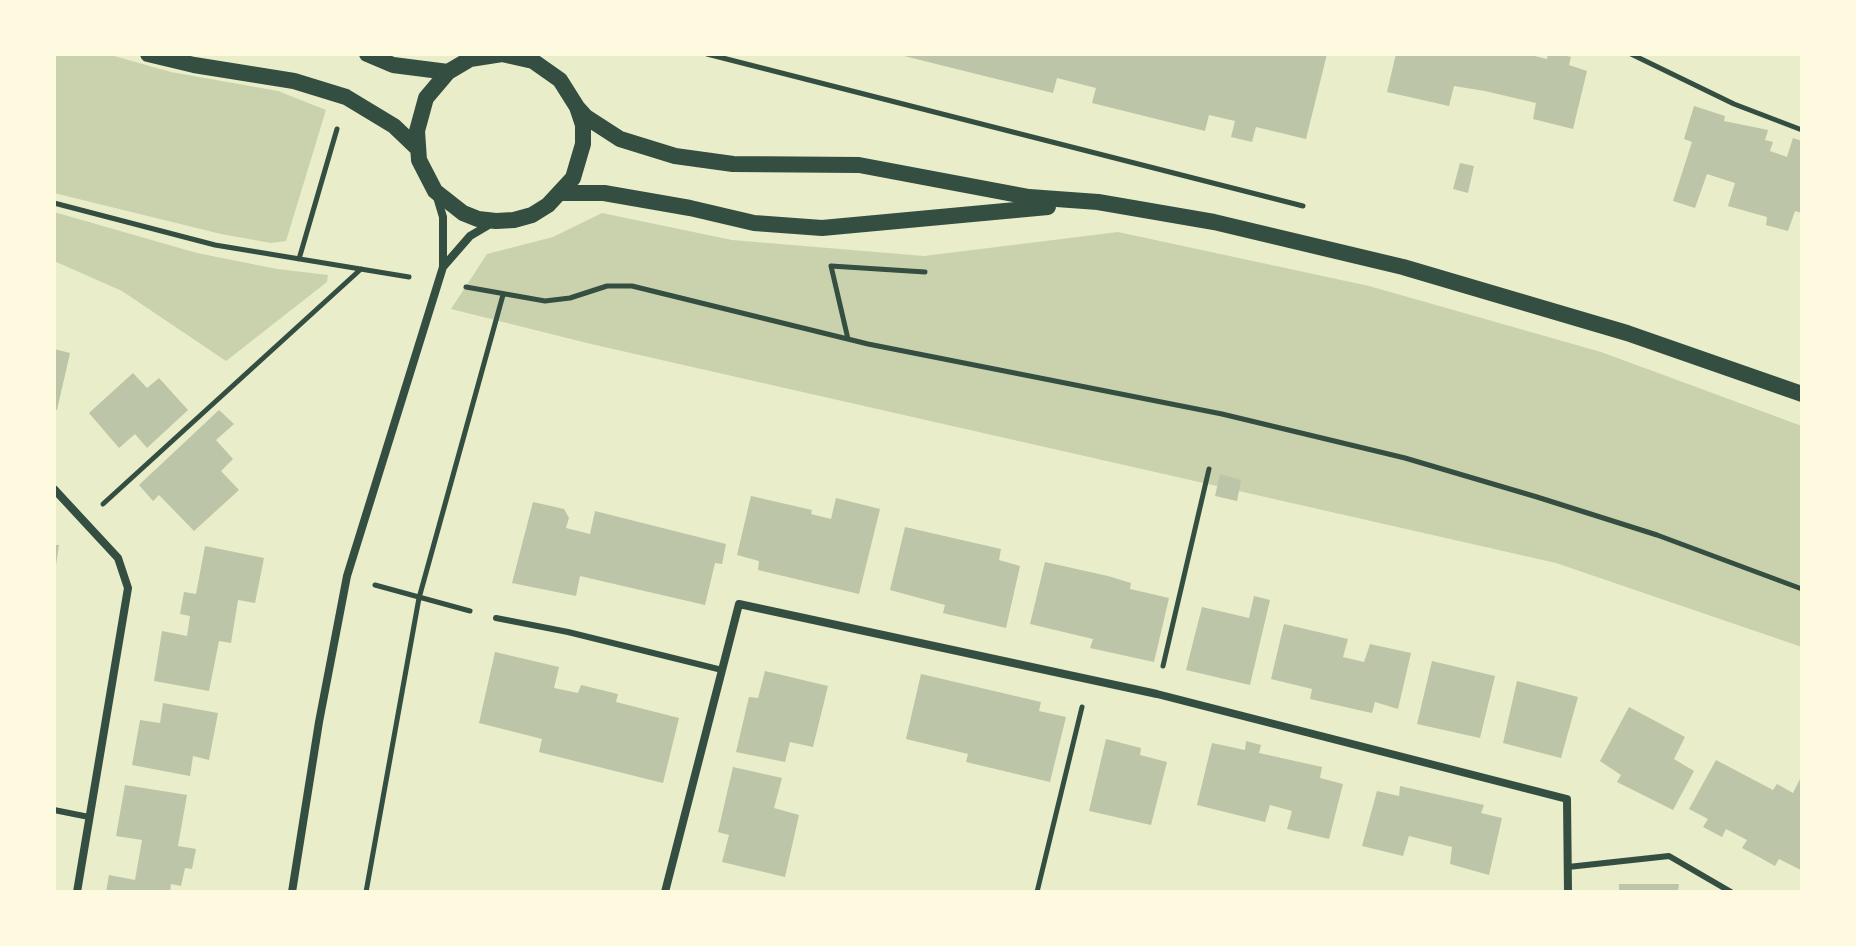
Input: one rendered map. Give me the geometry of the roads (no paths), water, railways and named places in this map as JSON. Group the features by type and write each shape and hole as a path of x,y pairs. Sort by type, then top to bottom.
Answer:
{"main road":[{"path":"148,54 194,65 294,81 346,97 378,114 417,148"},
{"path":"367,54 393,65 448,72"},
{"path":"502,54 545,62 570,92 583,125 583,144 573,178 562,193 532,215 514,220 478,219 463,213 435,191 423,171 417,148 417,131 426,98 448,72 479,56 502,54"},
{"path":"577,107 608,133 644,148 675,156 733,164 859,165 1029,197 1098,202 1214,222 1403,267 1627,333 1802,394"},
{"path":"562,193 604,193 754,223 822,228 1098,202"}],"street":[{"path":"292,892 319,722 347,576 443,267 443,217 435,191"},
{"path":"443,267 470,236 496,221"},
{"path":"54,489 118,558 128,588 77,892"},
{"path":"665,892 739,604 1157,694 1567,799 1568,892"}],"lane":[{"path":"496,618 568,632 722,670"},
{"path":"54,810 89,817"},
{"path":"1568,867 1669,856 1731,892"}]}
